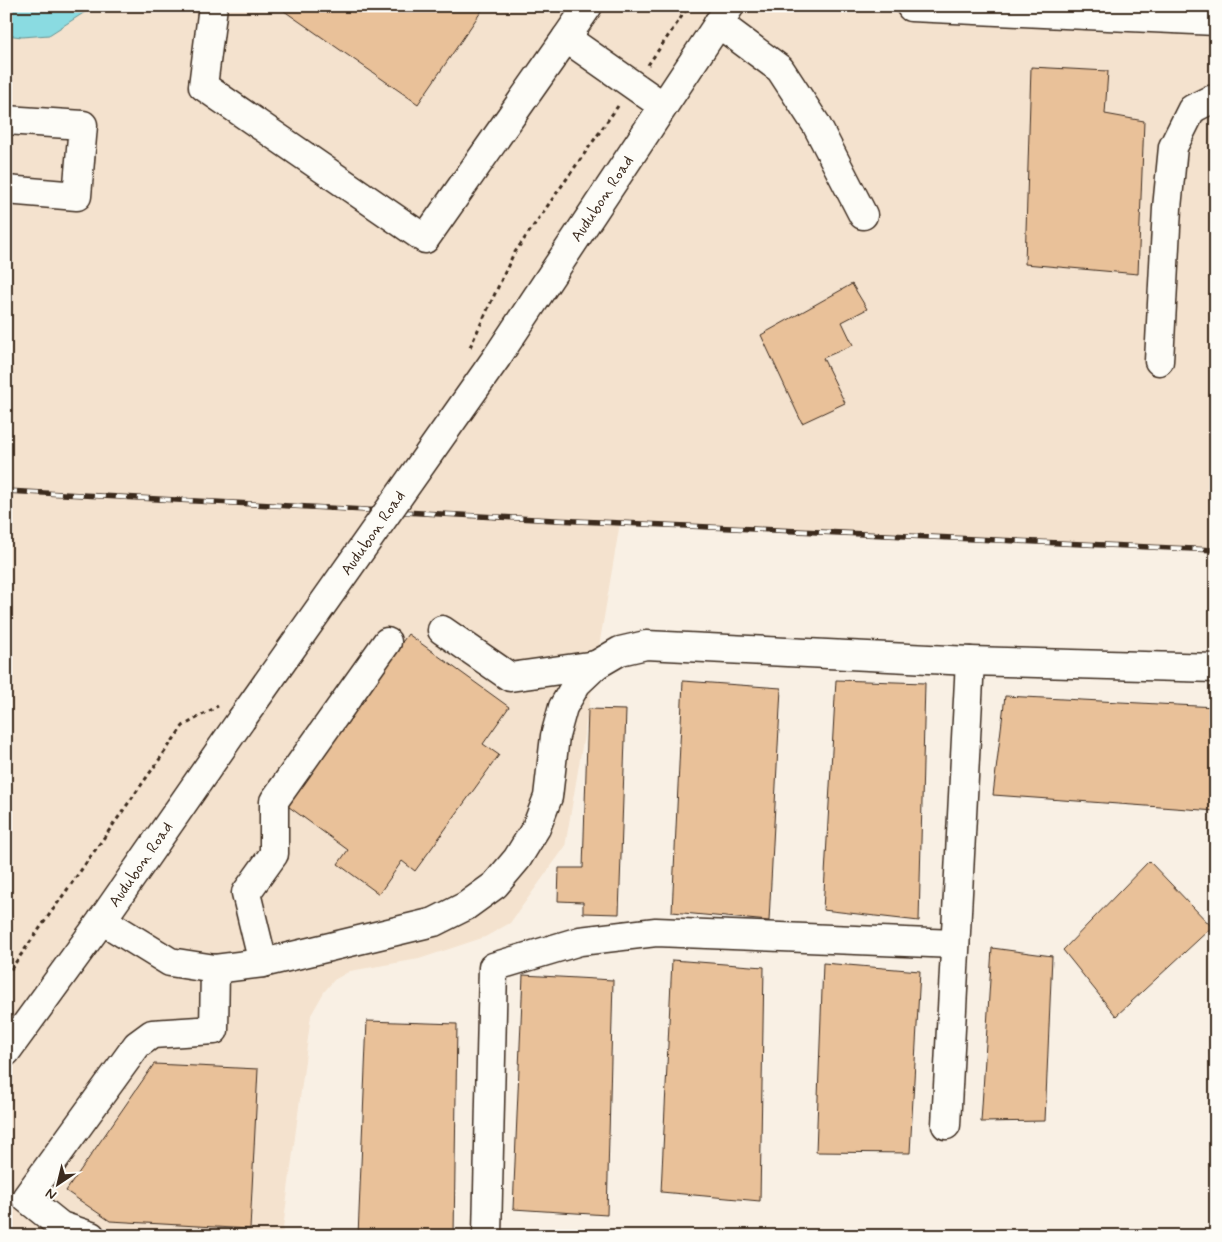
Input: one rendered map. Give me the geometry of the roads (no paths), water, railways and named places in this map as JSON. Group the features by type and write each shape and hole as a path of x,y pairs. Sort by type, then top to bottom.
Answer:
{"street":[{"path":"213,6 203,86 425,239 588,6"},
{"path":"911,7 1216,21"},
{"path":"724,14 780,69 816,124 863,215"},
{"name":"Audubon Road","path":"6,1052 102,920 231,712 497,357 724,14"},
{"path":"566,38 663,106"},
{"path":"1159,361 1167,208 1174,147 1192,109 1216,99"},
{"path":"6,120 83,125 77,196 6,190"},
{"path":"442,630 510,677 596,665"},
{"path":"263,963 246,893 274,854 274,801 387,642"},
{"path":"102,920 170,962 215,969 263,963 434,922 466,906 495,885 517,859 536,828 548,797 555,736 563,707 577,683 596,665 620,651 646,645 970,661 1216,668"},
{"path":"946,1125 970,661"},
{"path":"487,1236 493,967 580,941 656,932 955,944"},
{"path":"91,1236 61,1226 26,1198 137,1045 152,1034 214,1030 215,969"}],"water":[{"path":"6,6 87,6 85,12 49,35 22,37 6,35"}],"railway":[{"path":"6,491 555,520 1216,550"}]}
